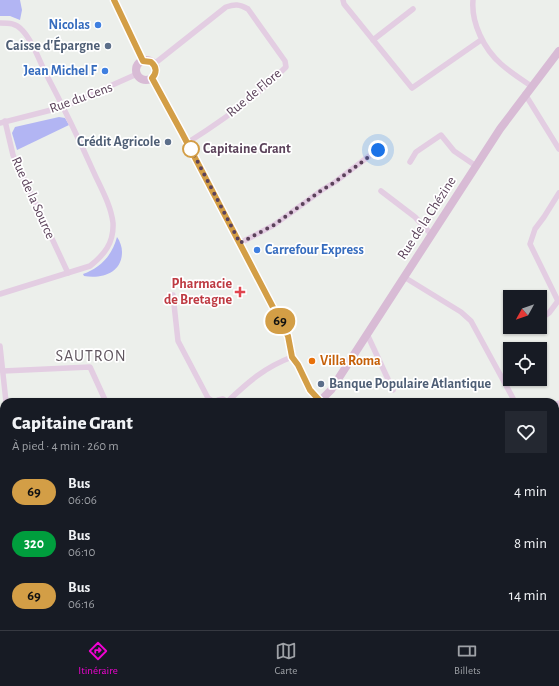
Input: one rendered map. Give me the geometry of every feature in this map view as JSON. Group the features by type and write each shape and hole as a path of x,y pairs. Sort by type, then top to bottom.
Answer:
{"main road":[{"path":"114,0 143,61"},
{"name":"Rue de la Chézine","path":"324,398 331,390 500,128 531,86 559,52"},
{"path":"149,61 154,64 155,73 149,80 142,79 137,74 136,68 140,62 149,61"},
{"path":"152,78 188,143 288,336 292,357 298,365 310,390 317,398"}],"street":[{"path":"343,0 344,4 412,88 481,40"},
{"path":"473,0 474,16 481,40 500,63 531,86"},
{"name":"Rue de Flore","path":"154,64 226,7 233,4 240,4 248,9 285,61 286,67 274,79 216,125 188,143"},
{"path":"373,40 413,9"},
{"path":"0,23 12,22 22,30 30,43 63,107 111,210 113,224 112,237 108,248 100,259 90,266 0,294"},
{"name":"Rue du Cens","path":"2,122 63,107 137,74"},
{"path":"525,94 559,149"},
{"name":"Rue de la Source","path":"2,122 13,155 68,273"},
{"path":"410,162 416,152 441,135 454,151 476,166"},
{"path":"240,243 274,225 381,147"},
{"path":"381,191 415,217 431,234"},
{"path":"547,314 558,301 530,244 535,229 559,193"},
{"path":"404,277 461,312 471,321 513,398"},
{"path":"173,295 178,341 208,398"},
{"path":"367,334 393,390"},
{"path":"0,346 6,398"},
{"path":"231,398 246,383 276,363 292,357"},
{"path":"3,371 90,367 104,398"}],"shaded area":[{"path":"0,0 20,0 22,10 20,20 10,16 0,16"},
{"path":"59,117 65,118 69,125 17,150 12,133 15,127"},
{"path":"117,237 121,244 122,252 119,265 115,270 104,275 91,277 84,276 83,274 100,265 109,255"}],"bus line":[{"name":"69","path":"114,0 143,61 146,60 154,64 156,70 152,78 288,336 292,357 298,365 310,390 316,398"}],"place":[{"name":"Nicolas","path":"98,25"},
{"name":"Caisse d'Épargne","path":"108,46"},
{"name":"Jean Michel F","path":"105,71"},
{"name":"Crédit Agricole","path":"168,142"},
{"name":"Capitaine Grant","path":"191,149"},
{"name":"Carrefour Express","path":"257,250"},
{"name":"Pharmacie de Bretagne","path":"240,292"},
{"name":"Villa Roma","path":"312,361"},
{"name":"Banque Populaire Atlantique","path":"321,384"}],"district":[{"name":"SAUTRON","path":"91,356"}],"route":[{"path":"191,149 240,243 286,217 378,150"}]}
